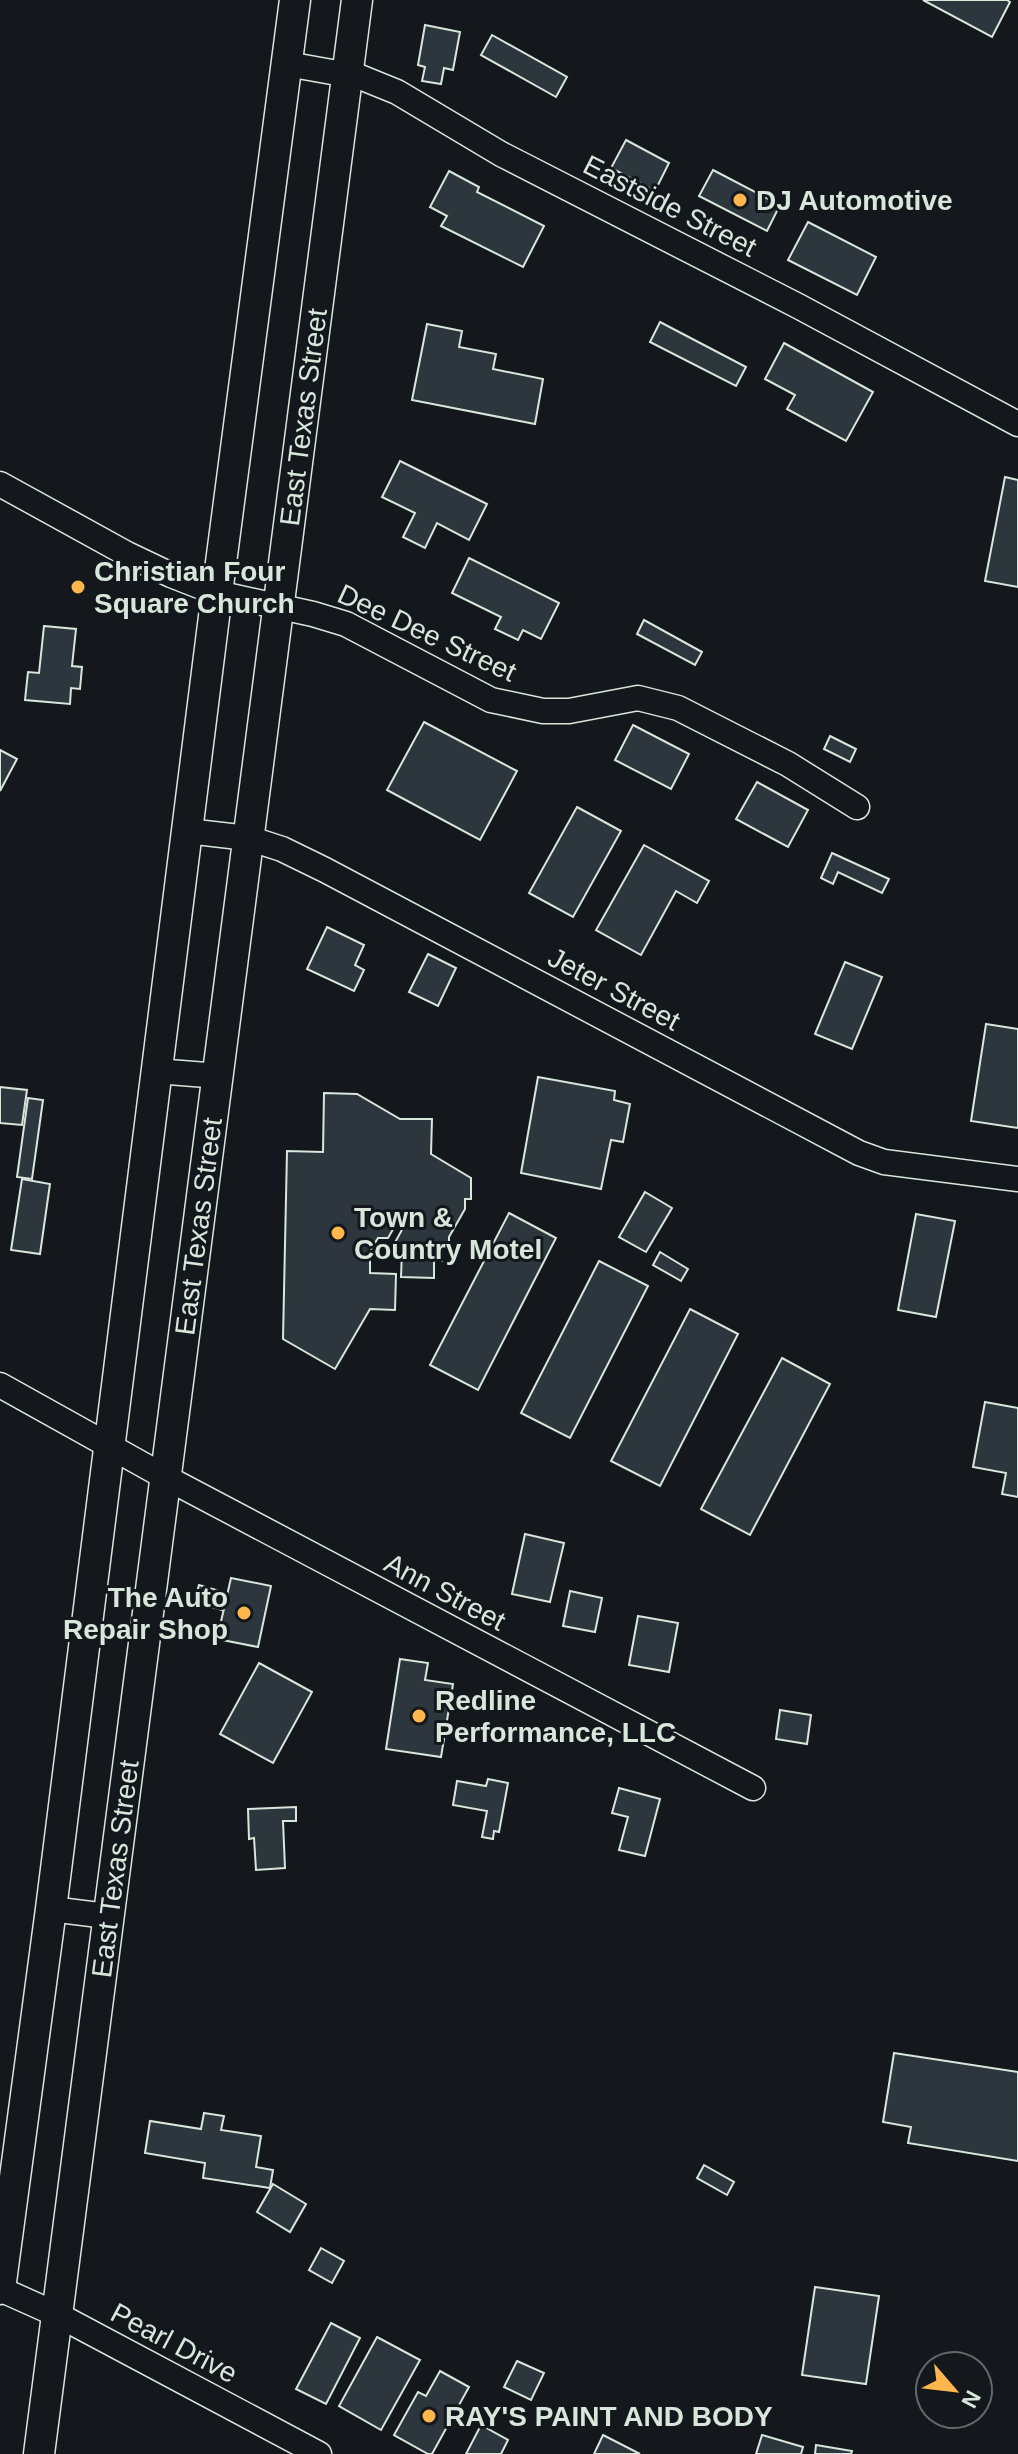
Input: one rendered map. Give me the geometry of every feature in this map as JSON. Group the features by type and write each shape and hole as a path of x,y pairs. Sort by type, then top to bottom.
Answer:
{"main road":[{"name":"East Texas Street","path":"0,2289 295,0"},
{"name":"East Texas Street","path":"39,2454 357,0"}],"street":[{"name":"Eastside Street","path":"287,64 347,74 397,92 501,154 798,306 1018,424"},
{"name":"Dee Dee Street","path":"0,484 127,554 217,593 346,624 491,700 543,711 569,711 638,698 678,708 788,764 857,807"},
{"name":"Jeter Street","path":"187,831 248,838 282,849 859,1153 884,1162 1018,1179"},
{"path":"156,1071 219,1076"},
{"name":"Ann Street","path":"0,1385 165,1477 753,1788"},
{"path":"51,1909 107,1916"},
{"name":"Pearl Drive","path":"0,2289 58,2315 319,2454"}],"building":[{"path":"923,0 1007,0 1010,2 992,37"},
{"path":"425,25 460,32 453,70 444,68 441,84 422,81 425,67 418,65"},
{"path":"492,35 567,77 556,97 481,55"},
{"path":"626,140 669,163 655,191 611,168"},
{"name":"DJ Automotive","path":"713,170 780,205 767,231 699,196"},
{"path":"449,171 479,187 477,192 544,226 523,267 441,226 447,216 430,207"},
{"path":"808,222 876,257 857,295 788,260"},
{"path":"660,322 746,367 736,386 650,342"},
{"path":"427,324 462,331 459,347 496,354 493,369 543,379 535,424 412,400"},
{"path":"784,343 873,392 846,441 787,409 795,395 765,379"},
{"path":"400,461 487,504 469,540 437,523 425,548 403,537 415,513 382,497"},
{"path":"1005,477 1018,480 1018,587 985,581"},
{"path":"469,558 559,603 541,639 523,630 518,640 495,629 501,617 452,593"},
{"path":"644,620 702,652 695,665 637,634"},
{"path":"44,626 76,629 72,666 82,667 80,689 71,688 70,704 25,700 28,672 39,673"},
{"path":"424,722 517,771 480,840 387,790"},
{"path":"633,725 689,754 671,789 615,760"},
{"path":"830,736 856,749 850,762 824,749"},
{"path":"0,750 17,759 0,791"},
{"path":"757,782 808,810 788,847 736,819"},
{"path":"577,807 621,831 573,917 529,893"},
{"path":"644,845 709,881 697,903 676,891 641,955 596,930"},
{"path":"832,853 889,879 882,893 838,872 833,884 821,878"},
{"path":"327,927 364,945 355,965 364,970 354,991 307,969"},
{"path":"428,954 456,968 438,1006 409,992"},
{"path":"845,962 882,977 852,1049 815,1034"},
{"path":"986,1024 1018,1029 1018,1128 971,1121"},
{"path":"538,1077 615,1091 614,1100 630,1104 623,1142 611,1140 601,1189 521,1173"},
{"path":"0,1087 27,1090 22,1125 0,1123"},
{"name":"Town & Country Motel","path":"324,1093 357,1094 400,1119 432,1119 431,1154 471,1178 471,1199 465,1199 465,1209 449,1237 449,1245 442,1245 442,1261 434,1261 434,1278 401,1277 402,1251 393,1246 403,1228 396,1224 388,1238 378,1238 370,1251 370,1273 396,1274 395,1310 370,1309 335,1369 283,1339 287,1151 323,1152"},
{"path":"28,1098 43,1100 32,1179 17,1177"},
{"path":"22,1179 50,1184 40,1254 11,1250"},
{"path":"645,1192 672,1208 646,1252 619,1237"},
{"path":"509,1213 556,1238 478,1390 430,1365"},
{"path":"916,1214 955,1221 936,1317 898,1310"},
{"path":"660,1252 688,1269 681,1281 653,1265"},
{"path":"599,1261 648,1286 570,1438 521,1413"},
{"path":"690,1309 738,1334 660,1486 611,1461"},
{"path":"782,1358 830,1384 750,1535 701,1509"},
{"path":"985,1402 1018,1408 1018,1497 1002,1494 1006,1473 973,1467"},
{"path":"525,1534 564,1543 550,1602 512,1594"},
{"name":"The Auto Repair Shop","path":"231,1578 271,1586 258,1647 217,1639"},
{"path":"199,1585 226,1593 222,1610 194,1602"},
{"path":"570,1591 602,1598 595,1632 563,1626"},
{"path":"638,1616 678,1623 669,1672 629,1665"},
{"name":"Redline Performance, LLC","path":"400,1659 428,1663 425,1680 453,1684 441,1757 386,1749"},
{"path":"259,1663 312,1692 273,1763 220,1734"},
{"path":"780,1710 811,1715 807,1744 776,1739"},
{"path":"488,1779 508,1783 499,1832 494,1831 493,1839 482,1837 487,1811 453,1805 457,1781 486,1786"},
{"path":"619,1788 660,1799 645,1856 619,1850 628,1817 612,1813"},
{"path":"296,1807 296,1821 283,1821 285,1868 256,1870 254,1838 249,1839 248,1809"},
{"path":"894,2053 1018,2072 1018,2161 908,2143 911,2127 883,2122"},
{"path":"204,2113 224,2116 221,2130 261,2136 256,2167 273,2170 270,2188 203,2178 205,2163 145,2153 150,2121 201,2129"},
{"path":"704,2165 734,2182 727,2195 697,2178"},
{"path":"273,2184 306,2204 290,2232 257,2212"},
{"path":"321,2248 344,2261 332,2283 309,2270"},
{"path":"815,2287 879,2296 866,2384 802,2375"},
{"path":"331,2323 360,2338 326,2404 296,2389"},
{"path":"377,2337 420,2360 381,2430 339,2406"},
{"path":"517,2361 544,2373 531,2400 504,2387"},
{"name":"RAY'S PAINT AND BODY","path":"440,2371 469,2387 432,2454 428,2454 394,2435 418,2392 426,2396"},
{"path":"481,2425 508,2440 501,2454 466,2454"},
{"path":"603,2435 640,2454 594,2454"},
{"path":"762,2435 803,2447 801,2454 756,2454"},
{"path":"816,2445 852,2451 851,2454 815,2454"}],"place":[{"name":"DJ Automotive","path":"740,200"},
{"name":"Christian Four Square Church","path":"78,587"},
{"name":"Town & Country Motel","path":"338,1233"},
{"name":"The Auto Repair Shop","path":"244,1613"},
{"name":"Redline Performance, LLC","path":"419,1716"},
{"name":"RAY'S PAINT AND BODY","path":"429,2416"}]}
